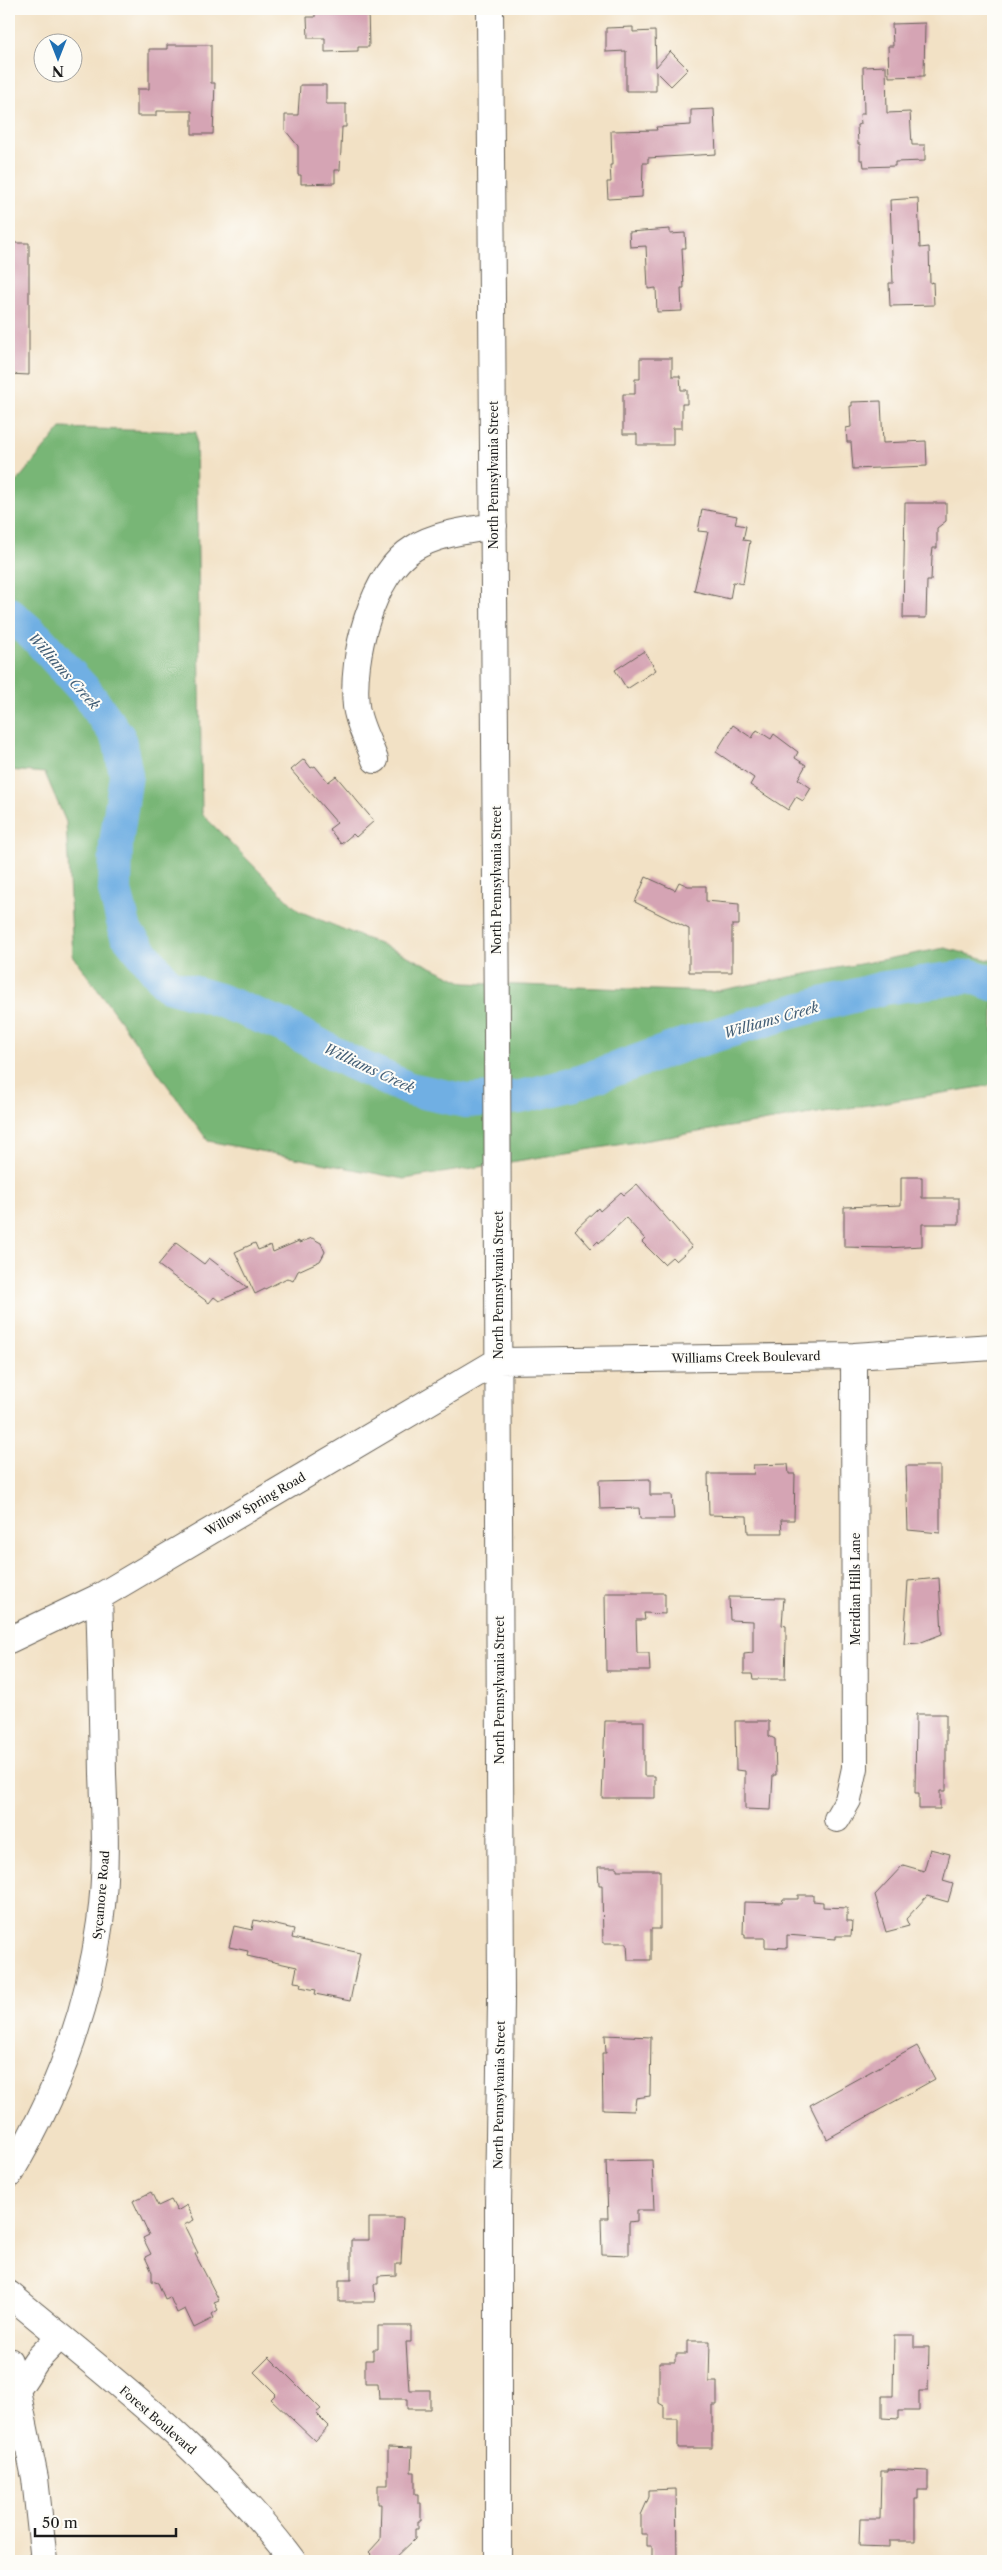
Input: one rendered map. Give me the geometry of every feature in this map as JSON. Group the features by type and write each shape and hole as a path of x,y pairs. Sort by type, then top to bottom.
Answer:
{"street":[{"name":"North Pennsylvania Street","path":"490,9 501,2000 498,2207 498,2561"},
{"path":"375,760 356,707 357,675 365,624 378,590 393,566 412,549 434,538 494,526"},
{"name":"Williams Creek Boulevard","path":"498,1361 854,1356 993,1347"},
{"name":"Meridian Hills Lane","path":"837,1818 848,1800 855,1768 854,1356"},
{"name":"Willow Spring Road","path":"9,1640 99,1597 498,1361"},
{"name":"Sycamore Road","path":"9,2176 52,2097 68,2058 90,1982 100,1921 106,1861 99,1597"},
{"name":"Forest Boulevard","path":"9,2294 205,2460 249,2507 293,2561"},
{"path":"17,2390 36,2361 60,2336"},
{"path":"9,2361 17,2390 35,2478 44,2561"}],"green space":[{"path":"61,428 196,432 202,814 299,911 401,953 465,983 711,992 945,948 993,961 993,1085 404,1179 208,1141 73,956 66,822 45,773 9,770 9,491"}],"building":[{"path":"315,9 368,9 369,47 358,47 358,51 325,52 325,38 308,38 307,17 315,17"},
{"path":"925,23 924,76 889,77 888,46 893,46 892,24"},
{"path":"633,27 633,32 655,31 656,67 670,51 688,69 671,86 656,71 656,91 626,91 626,51 606,52 606,28"},
{"path":"167,45 211,45 211,83 215,83 213,134 192,134 192,111 156,111 156,116 137,116 137,89 149,89 149,49 167,49"},
{"path":"886,66 887,113 910,112 912,145 925,145 925,161 895,162 895,166 864,167 863,160 860,160 857,125 861,124 860,114 864,114 863,67"},
{"path":"300,85 326,85 326,104 346,104 346,127 342,127 340,170 335,170 335,183 301,184 301,175 298,175 298,146 285,130 285,115 298,115"},
{"path":"714,109 716,154 648,158 648,163 643,163 642,197 608,199 607,182 611,182 610,165 612,165 611,131 657,130 656,127 691,125 691,110"},
{"path":"918,198 920,248 929,247 930,283 933,282 934,305 890,306 889,283 893,283 890,200"},
{"path":"670,229 670,234 685,233 686,248 682,248 684,288 681,288 682,311 657,312 656,288 648,289 646,246 630,247 629,232"},
{"path":"9,243 29,243 29,375 9,374"},
{"path":"640,358 672,358 672,376 680,376 681,390 687,390 687,404 682,404 682,428 673,428 673,445 637,445 637,434 623,434 623,394 635,394 635,379 640,379"},
{"path":"881,401 883,443 926,441 927,466 853,469 851,442 847,442 846,428 851,427 850,406 852,406 852,402"},
{"path":"905,503 946,503 946,521 937,528 937,548 933,548 931,581 927,581 926,618 903,618"},
{"path":"702,509 737,516 735,524 746,526 743,540 750,541 743,584 733,582 730,599 694,591 708,532 698,531"},
{"path":"644,651 656,670 627,689 615,670"},
{"path":"733,725 752,738 757,730 771,739 774,734 798,752 795,758 806,765 798,779 811,788 803,801 796,797 788,810 750,785 754,778 716,752"},
{"path":"304,759 311,768 315,766 328,782 336,776 374,821 356,837 353,834 341,844 329,829 337,823 291,770"},
{"path":"646,877 675,890 679,882 688,886 706,886 706,901 739,904 739,925 732,925 732,972 689,972 689,929 635,902"},
{"path":"901,1177 922,1177 922,1198 959,1198 959,1224 922,1224 922,1246 887,1248 844,1247 844,1207 901,1205"},
{"path":"637,1184 692,1247 676,1261 672,1257 664,1264 642,1242 645,1239 626,1218 591,1248 575,1230 598,1208 600,1211 621,1192 624,1195"},
{"path":"312,1238 321,1243 325,1252 320,1261 298,1271 293,1281 287,1278 255,1294 235,1252 255,1243 258,1250 271,1245 273,1252 299,1241 299,1243"},
{"path":"176,1243 204,1264 209,1258 248,1288 219,1301 214,1297 209,1303 158,1265"},
{"path":"788,1464 789,1474 795,1474 794,1520 781,1520 782,1533 748,1533 747,1516 709,1515 708,1474 754,1474 753,1465"},
{"path":"906,1466 940,1466 940,1533 908,1530"},
{"path":"650,1479 650,1495 672,1495 674,1519 640,1519 639,1508 600,1509 599,1480"},
{"path":"939,1578 942,1634 919,1643 904,1644 908,1581"},
{"path":"605,1593 665,1593 665,1614 644,1613 645,1620 636,1620 637,1653 649,1653 650,1671 606,1671"},
{"path":"729,1597 784,1598 782,1625 786,1626 785,1679 753,1679 752,1674 744,1674 744,1654 753,1653 753,1621 730,1620"},
{"path":"916,1714 946,1714 946,1791 940,1791 940,1809 919,1809 919,1793 915,1793"},
{"path":"605,1721 644,1721 644,1776 655,1776 655,1798 602,1798"},
{"path":"735,1721 769,1721 769,1736 775,1739 776,1775 773,1775 771,1810 745,1809 745,1771 736,1770"},
{"path":"930,1849 950,1854 943,1881 953,1884 948,1902 927,1896 906,1919 909,1926 886,1932 875,1895 903,1865 924,1871"},
{"path":"598,1867 617,1867 617,1870 660,1870 660,1929 651,1929 651,1960 628,1960 627,1943 603,1943 602,1885 599,1885"},
{"path":"798,1895 813,1895 813,1901 823,1902 823,1907 847,1908 847,1921 852,1921 851,1936 836,1936 836,1939 787,1935 787,1948 765,1947 765,1938 745,1938 745,1934 743,1934 744,1902 782,1903 783,1899 798,1899"},
{"path":"254,1920 294,1929 292,1938 360,1953 350,2001 315,1994 316,1990 300,1987 301,1983 294,1982 297,1967 247,1956 248,1951 229,1947 234,1926 252,1930"},
{"path":"605,2035 651,2037 650,2096 636,2098 634,2111 603,2110 602,2053 606,2053"},
{"path":"917,2046 935,2079 827,2139 810,2105"},
{"path":"652,2160 654,2210 637,2210 637,2221 629,2222 629,2255 602,2254 601,2218 608,2218 606,2161"},
{"path":"151,2192 158,2206 171,2200 177,2211 187,2205 194,2220 184,2225 198,2253 195,2254 219,2300 214,2302 218,2310 212,2314 214,2318 194,2328 185,2309 177,2313 170,2297 165,2299 158,2283 152,2281 152,2272 145,2257 151,2254 143,2238 149,2235 133,2201"},
{"path":"369,2218 403,2218 401,2264 396,2264 396,2275 378,2276 378,2284 374,2284 375,2302 339,2302 339,2280 351,2280 351,2240 369,2240"},
{"path":"378,2326 411,2326 411,2342 406,2342 409,2390 430,2390 430,2409 407,2409 407,2399 379,2399 378,2383 365,2383 365,2360 373,2360 373,2349 378,2349"},
{"path":"894,2335 914,2335 914,2347 929,2347 928,2391 919,2391 919,2411 899,2411 899,2419 882,2418 882,2396 893,2396"},
{"path":"687,2341 710,2341 709,2382 717,2382 717,2405 712,2405 712,2448 678,2448 678,2419 664,2419 664,2406 659,2403 659,2362 676,2362 676,2354 687,2354"},
{"path":"269,2357 321,2409 316,2413 329,2426 315,2441 271,2399 276,2394 254,2372"},
{"path":"388,2447 412,2448 411,2472 415,2472 415,2494 418,2494 418,2503 421,2503 421,2521 418,2521 418,2529 415,2529 415,2539 392,2561 378,2561 369,2552 380,2540 381,2504 378,2504 378,2485 388,2485"},
{"path":"888,2469 928,2471 928,2490 918,2490 918,2499 915,2499 915,2541 889,2541 889,2547 859,2546 860,2519 880,2519 881,2471 888,2471"},
{"path":"676,2489 677,2557 675,2557 675,2561 652,2561 652,2546 647,2546 647,2534 641,2534 641,2515 649,2497 649,2490"}],"waterway":[{"name":"Williams Creek","path":"9,614 38,639 86,692 119,738 126,775 116,843 115,891 126,933 168,985 219,1000 284,1026 350,1062 409,1089 466,1101 520,1097 571,1085 683,1045 791,1012 884,988 972,976 993,984"}]}
